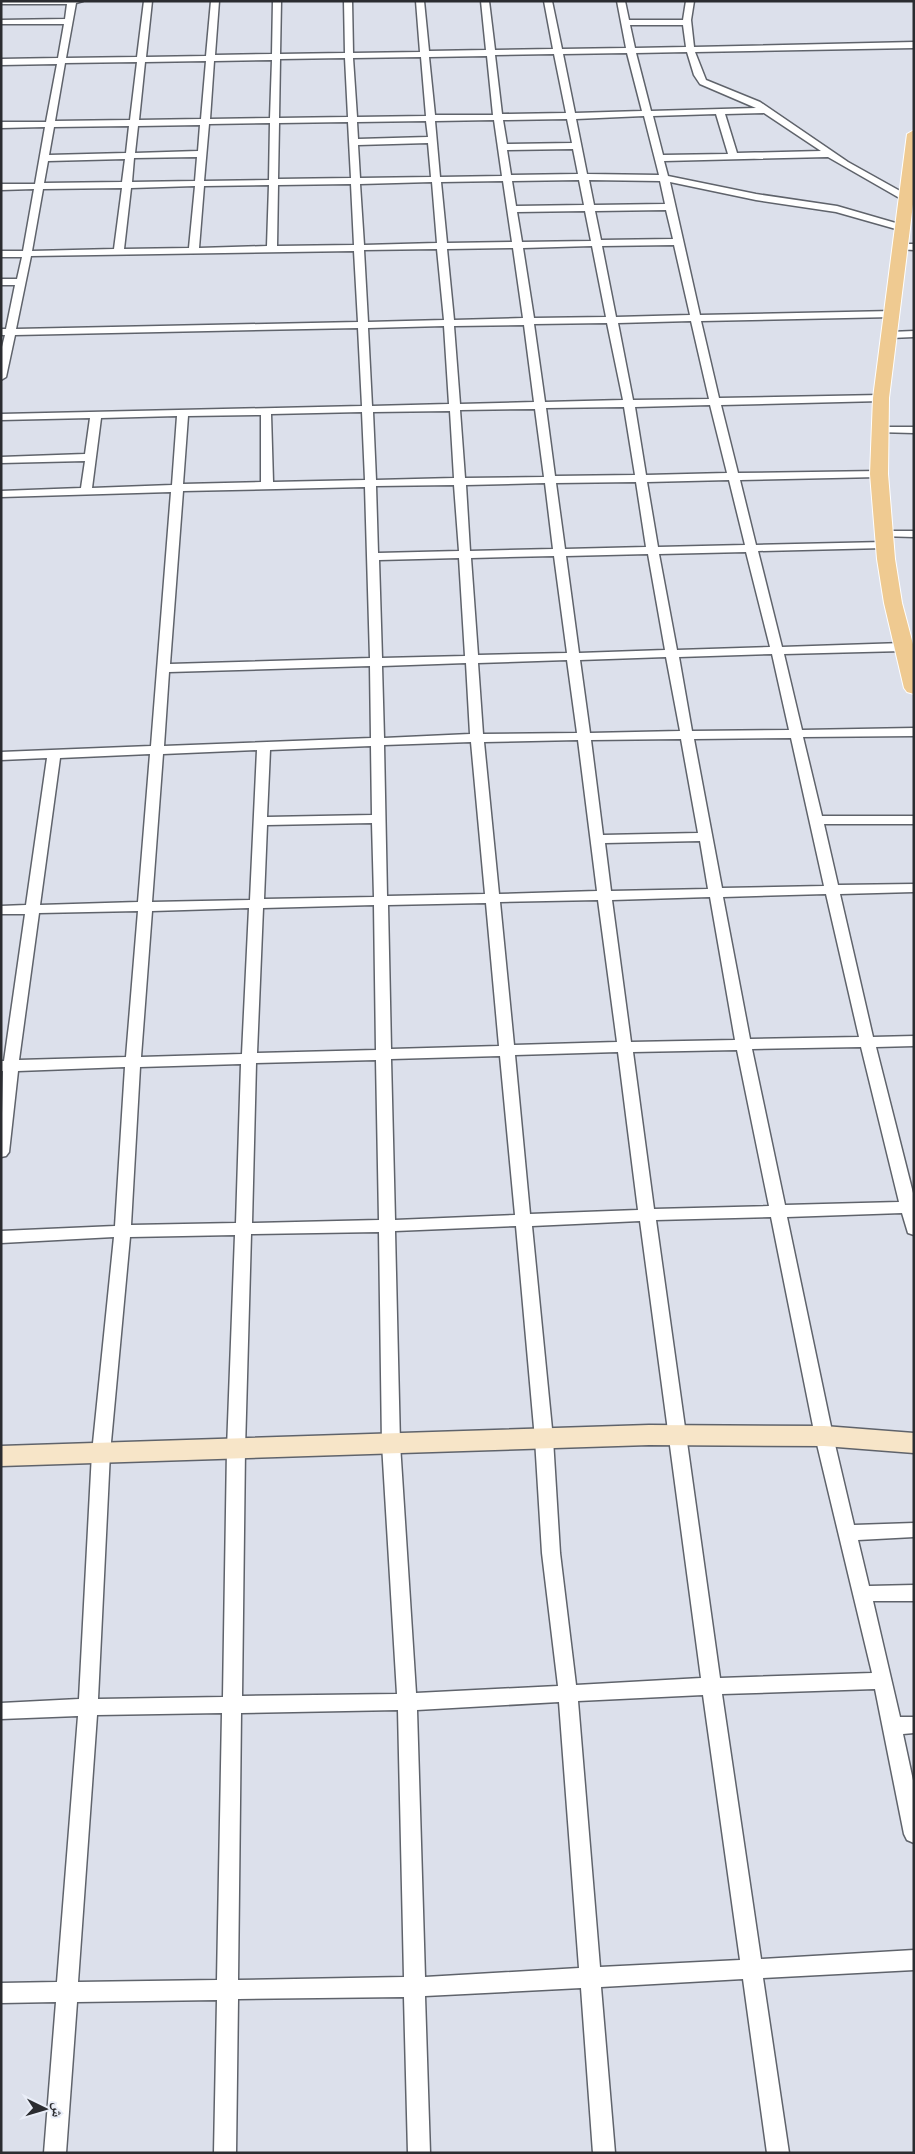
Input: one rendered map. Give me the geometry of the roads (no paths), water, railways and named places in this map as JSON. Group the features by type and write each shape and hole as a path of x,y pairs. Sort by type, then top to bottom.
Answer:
{"main road":[{"path":"914,134 903,228 907,247 893,314 881,398 879,474 884,540 893,602 914,688"}],"street":[{"path":"1,377 6,332 22,282 72,1"},
{"path":"1,2 79,1"},
{"path":"119,252 148,1"},
{"path":"194,250 215,1"},
{"path":"272,250 277,1"},
{"path":"348,1 373,557 379,741 391,1444 407,1702 419,2153"},
{"path":"420,1 449,323 477,738 544,1439 552,1566 568,1693 604,2153"},
{"path":"485,1 498,117 529,322 558,554 598,839 676,1435 750,1969 778,2153"},
{"path":"548,1 629,405 744,1046 824,1436 864,1594 914,1834"},
{"path":"621,1 631,50 697,318 715,403 777,650 867,1042 911,1208 914,1230"},
{"path":"690,1 687,32 697,76 703,82 766,110 830,154 906,198"},
{"path":"1,22 69,21"},
{"path":"626,23 687,22"},
{"path":"1,62 914,45"},
{"path":"1,125 572,116 766,110"},
{"path":"720,112 733,156"},
{"path":"354,142 432,140"},
{"path":"503,147 578,146"},
{"path":"44,158 202,154"},
{"path":"659,158 830,154"},
{"path":"1,187 508,178 664,178 763,198 837,209 903,228"},
{"path":"512,209 671,208"},
{"path":"1,254 679,242"},
{"path":"1,282 22,282"},
{"path":"6,332 893,314"},
{"path":"890,335 914,334"},
{"path":"1,417 629,405 881,398"},
{"path":"266,412 267,485"},
{"path":"55,2153 88,1707 101,1453 123,1231 132,1061 183,414"},
{"path":"86,491 96,416"},
{"path":"880,430 914,430"},
{"path":"1,460 90,457"},
{"path":"1,494 178,487 879,474"},
{"path":"373,557 753,549 884,540 914,534"},
{"path":"164,668 777,650 907,654"},
{"path":"1,756 477,738 914,732"},
{"path":"225,2153 236,1449 249,1060 264,745"},
{"path":"1,1152 6,1066 32,909 54,754"},
{"path":"260,821 379,819"},
{"path":"816,820 914,820"},
{"path":"598,839 707,838"},
{"path":"1,910 914,888"},
{"path":"6,1066 132,1061 383,1056 625,1047 914,1041"},
{"path":"1,1237 123,1231 388,1226 647,1215 911,1208"},
{"path":"1,1456 676,1435 824,1436 914,1444"},
{"path":"848,1533 914,1530"},
{"path":"864,1594 914,1593"},
{"path":"1,1710 407,1702 712,1686 883,1681"},
{"path":"893,1726 914,1725"},
{"path":"1,1993 416,1987 914,1960"}]}
